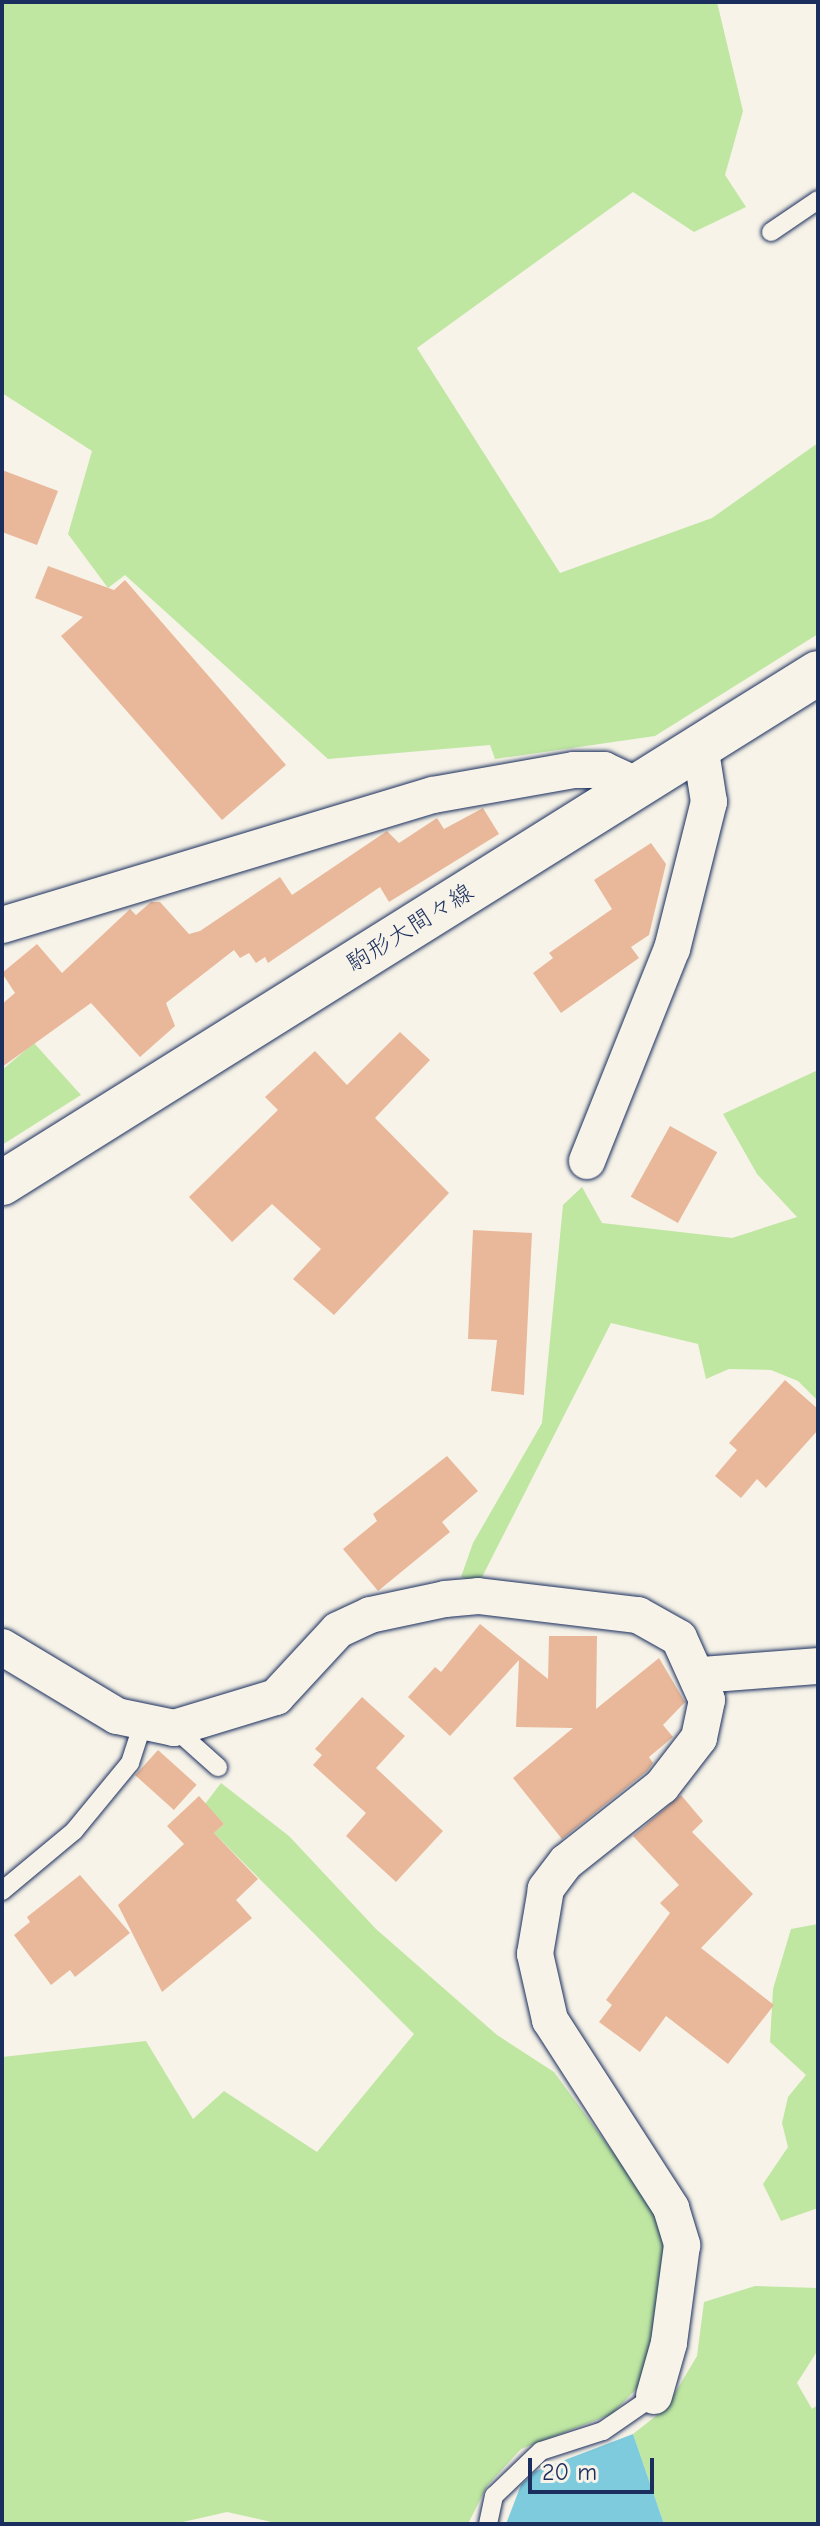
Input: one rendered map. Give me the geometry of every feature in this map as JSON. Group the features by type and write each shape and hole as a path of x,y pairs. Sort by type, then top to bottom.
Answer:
{"main road":[{"name":"駒形大間々線","path":"2,1183 818,673"}],"street":[{"path":"587,1161 672,949 709,802 700,745"},
{"path":"2,925 433,795 574,770 604,770 636,785"},
{"path":"2,1647 117,1716 158,1727 276,1697 338,1630 370,1615 445,1599 478,1596 655,1620 679,1638 701,1675 707,1719 687,1756 662,1786 566,1862 546,1889 537,1926 535,1954 550,2020 671,2208 682,2245 669,2343 654,2396"},
{"path":"701,1675 818,1666"}],"lane":[{"path":"771,232 818,200"},
{"path":"2,1891 74,1831 158,1727 218,1767"},
{"path":"488,2524 494,2496 541,2451 603,2431 654,2396"}],"green space":[{"path":"2,2 717,2 743,111 725,175 746,207 694,232 633,192 417,348 560,573 712,518 818,443 818,634 655,736 495,759 490,745 328,759 125,575 108,588 68,534 92,451 2,393"},
{"path":"34,1043 81,1095 2,1145 2,1070"},
{"path":"818,1070 818,1401 798,1381 771,1370 729,1369 706,1379 698,1344 611,1323 479,1583 461,1577 473,1543 542,1423 563,1205 582,1187 602,1223 732,1238 797,1217 757,1174 723,1114"},
{"path":"221,1783 289,1836 376,1929 497,2035 554,2072 656,2211 666,2239 667,2265 643,2382 612,2414 521,2449 487,2486 468,2524 280,2524 227,2512 174,2524 2,2524 2,2057 146,2041 193,2119 224,2091 317,2152 414,2034 214,1833 224,1824 205,1804"},
{"path":"818,1924 818,2208 781,2221 763,2184 788,2147 782,2123 788,2097 806,2075 770,2042 773,1989 791,1929"},
{"path":"755,2286 818,2288 818,2350 797,2383 812,2409 818,2405 818,2524 664,2524 633,2434 666,2408 697,2356 704,2302"}],"water":[{"path":"633,2434 664,2524 506,2524 521,2485 536,2471"}],"building":[{"path":"2,470 58,491 37,545 2,532"},
{"path":"48,566 114,590 125,580 286,765 222,820 61,636 83,617 35,598"},
{"path":"483,808 499,834 389,902 380,887 268,963 265,957 256,963 249,953 240,958 234,950 166,1003 175,1026 140,1057 91,1003 2,1067 2,1004 15,993 2,973 37,944 62,973 130,909 136,915 151,902 160,902 189,934 200,931 280,877 292,895 387,831 399,843 437,818 444,829"},
{"path":"651,843 666,864 649,935 631,947 639,958 561,1013 533,973 553,958 549,953 612,909 594,880"},
{"path":"400,1032 430,1060 375,1118 449,1193 334,1315 293,1279 321,1249 272,1204 232,1242 189,1197 278,1110 265,1097 315,1051 347,1085"},
{"path":"670,1126 717,1152 678,1223 631,1197"},
{"path":"473,1230 532,1233 524,1395 491,1391 497,1340 468,1339"},
{"path":"785,1380 818,1409 818,1430 766,1488 757,1479 741,1498 715,1476 737,1450 729,1443"},
{"path":"447,1456 478,1491 442,1522 450,1532 378,1591 343,1549 377,1521 373,1514"},
{"path":"480,1624 548,1679 549,1636 597,1636 596,1709 659,1658 685,1702 663,1725 673,1737 649,1757 653,1763 647,1771 562,1839 513,1778 573,1728 516,1727 519,1660 450,1736 408,1697 435,1667 441,1672"},
{"path":"362,1697 405,1736 376,1768 443,1831 396,1882 346,1836 366,1813 313,1765 322,1755 315,1749"},
{"path":"158,1750 197,1785 174,1810 135,1775"},
{"path":"681,1795 703,1821 692,1832 753,1894 701,1948 774,2005 728,2064 666,2016 640,2052 599,2022 612,2005 606,2000 670,1913 660,1903 679,1885 633,1836"},
{"path":"199,1796 224,1824 214,1833 258,1879 236,1900 252,1918 162,1992 118,1905 184,1844 167,1826"},
{"path":"80,1875 130,1933 75,1977 70,1970 51,1985 14,1935 30,1922 27,1917"}]}
